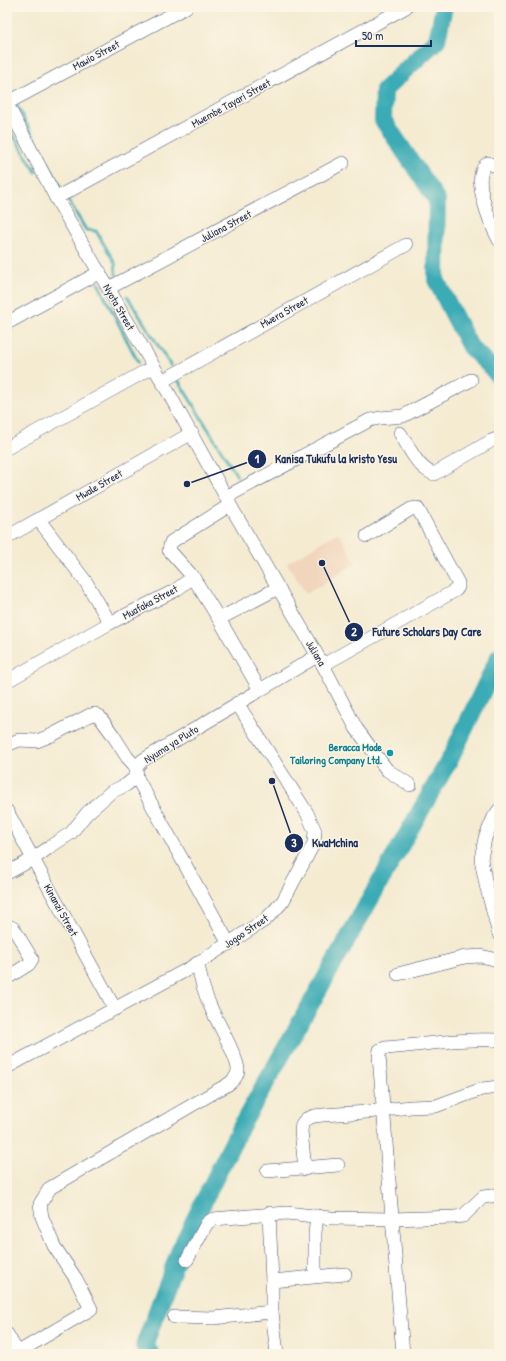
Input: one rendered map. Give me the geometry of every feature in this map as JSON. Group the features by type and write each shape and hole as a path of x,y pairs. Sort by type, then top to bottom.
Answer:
{"street":[{"name":"Mawio Street","path":"7,104 186,7"},
{"name":"Mwembe Tayari Street","path":"56,198 406,7"},
{"name":"Nyota Street","path":"7,104 56,198 192,433 229,504"},
{"name":"Juliana Street","path":"109,288 343,163"},
{"path":"499,167 488,164 483,166 480,174 484,205 499,240"},
{"name":"Mwera Street","path":"162,381 406,245"},
{"path":"7,323 100,272"},
{"path":"7,448 153,367"},
{"path":"260,690 193,577 169,550 171,542 229,504 362,424 380,418 403,416 471,380"},
{"name":"Mwale Street","path":"7,537 192,433"},
{"path":"400,433 420,465 426,471 434,474 491,441 499,438"},
{"name":"Juliana","path":"229,504 320,661 356,728 387,770 410,785"},
{"name":"Nyuma ya Pluto","path":"228,944 137,778 136,771 143,760 237,703 456,590 458,587 458,582 417,508 411,509 367,536"},
{"path":"39,520 86,582 110,623"},
{"name":"Muafaka Street","path":"7,681 110,623 176,590 193,577"},
{"path":"219,619 278,588"},
{"name":"Jogoo Street","path":"7,1067 198,963 265,920 279,906 314,843 314,831 307,813 237,703"},
{"path":"7,745 19,740 36,741 52,735 90,714 95,714 99,716 113,735 136,771 126,785 111,792 87,814 71,833 33,859 7,874"},
{"path":"499,810 494,817 485,838 481,859 486,885 499,934"},
{"name":"Kinanzi Street","path":"7,811 115,1009"},
{"path":"7,926 14,930 32,959 29,964 7,978"},
{"path":"398,974 465,957 480,956 499,960"},
{"path":"7,1334 16,1353 92,1309 76,1279 54,1246 42,1217 40,1204 50,1188 228,1084 237,1074 238,1070 236,1060 211,1008 200,980 198,963"},
{"path":"403,1354 379,1056 380,1050 385,1048 418,1046 446,1042 484,1039 499,1040"},
{"path":"305,1169 301,1131 302,1124 306,1119 314,1116 436,1106 482,1089 499,1087"},
{"path":"267,1171 305,1169 338,1165"},
{"path":"187,1260 207,1223 213,1219 287,1213 331,1218 393,1220 455,1218 463,1216 483,1197 499,1195"},
{"path":"269,1214 272,1312 277,1354"},
{"path":"315,1276 315,1233 318,1216"},
{"path":"272,1280 345,1274"},
{"path":"174,1317 213,1318 272,1312"}],"shaded area":[{"path":"338,532 356,563 306,594 287,563"}],"waterway":[{"path":"444,7 437,40 384,90 383,120 437,200 436,280 470,347 499,377"},
{"path":"7,85 12,97"},
{"path":"15,102 60,186"},
{"path":"7,125 36,172"},
{"path":"67,198 86,230 96,231 115,263 116,275"},
{"path":"98,283 138,362"},
{"path":"127,296 171,366"},
{"path":"178,380 237,476"},
{"path":"151,1354 144,1346 181,1247 239,1130 451,757 499,657"}],"place":[{"name":"Kanisa Tukufu la kristo Yesu","path":"187,484"},
{"name":"Future Scholars Day Care","path":"322,563"},
{"name":"Beracca Mode Tailoring Company Ltd.","path":"390,753"},
{"name":"KwaMchina","path":"272,781"}]}
